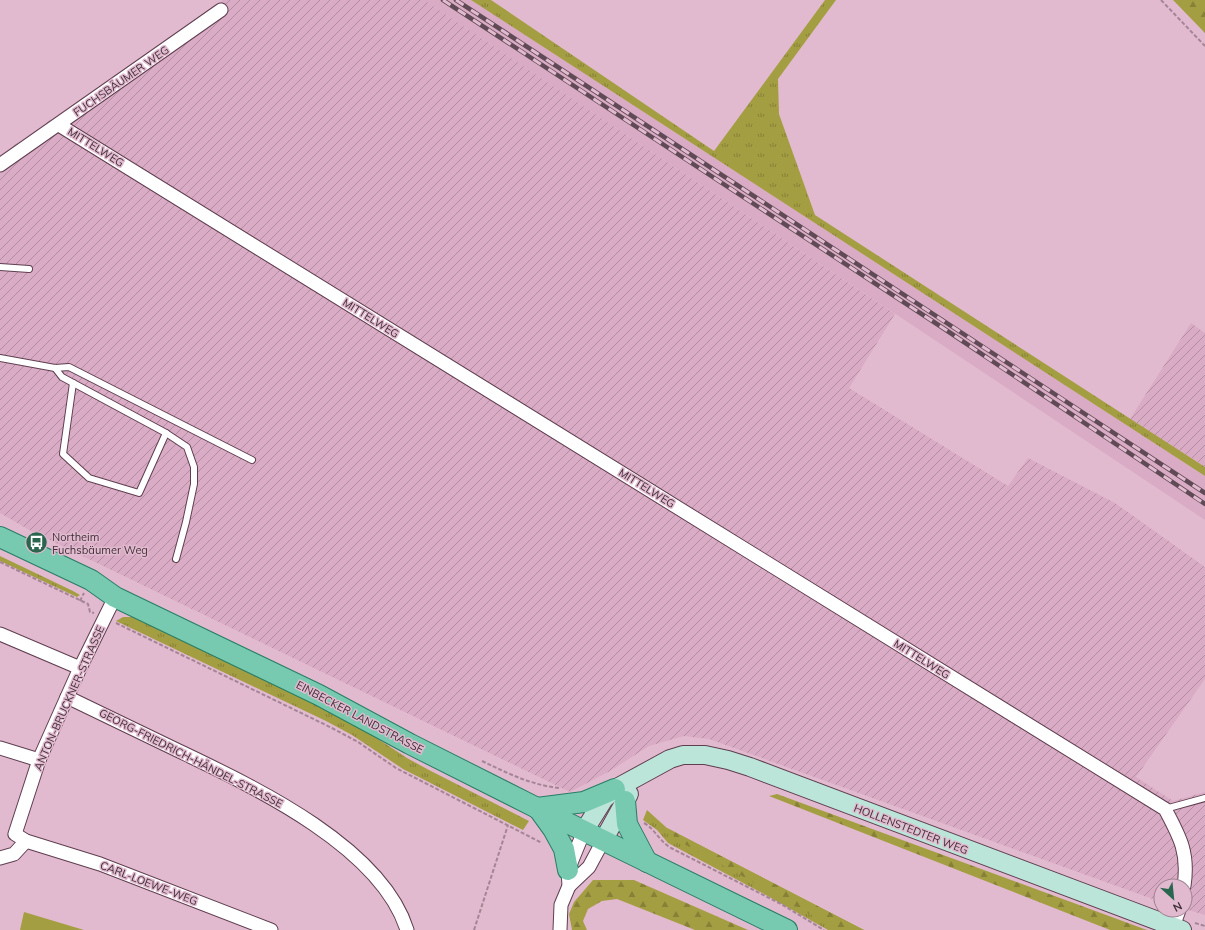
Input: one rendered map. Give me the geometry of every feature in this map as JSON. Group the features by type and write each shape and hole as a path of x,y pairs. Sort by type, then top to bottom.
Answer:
{"main road":[{"name":"EINBECKER LANDSTRASSE","path":"0,537 91,580 115,597 319,695 410,744 584,832 788,930"},
{"name":"EINBECKER LANDSTRASSE","path":"0,552 85,592 115,597"},
{"name":"HOLLENSTEDTER WEG","path":"620,795 639,775 670,759 684,756 705,755 728,760 1178,922"},
{"path":"537,808 584,802 620,795"},
{"path":"620,795 627,824 647,862"},
{"path":"584,832 604,799 620,795"},
{"path":"603,841 620,795"},
{"path":"537,808 554,829 564,849 568,878"}],"street":[{"name":"FUCHSBÄUMER WEG","path":"0,165 221,10"},
{"name":"MITTELWEG","path":"59,125 1165,809"},
{"name":"ANTON-BRUCKNER-STRASSE","path":"26,841 16,834 39,760 80,668 115,597"},
{"path":"0,634 80,668"},
{"name":"GEORG-FRIEDRICH-HÄNDEL-STRASSE","path":"67,697 224,772 293,810 332,837 362,863 389,895 406,930"},
{"path":"0,748 39,760"},
{"path":"1165,809 1182,841 1186,872 1185,878"},
{"path":"560,930 562,904 568,878 584,832"},
{"path":"0,858 14,854 26,841"},
{"name":"CARL-LOEWE-WEG","path":"26,841 100,864 271,930"},
{"path":"568,878 589,867 603,841"}],"lane":[{"path":"0,267 29,269"},
{"path":"0,358 55,368 69,367 252,460"},
{"path":"55,368 62,377 166,433 187,447 194,467 194,484 176,559"},
{"path":"73,383 63,454 89,478 139,493 166,433"},
{"path":"1165,809 1205,798"}],"path":[{"path":"1161,0 1205,46"},
{"path":"0,562 88,604 90,612 332,728 358,742 396,768 508,824 545,845"},
{"path":"627,824 641,821 648,825 666,845 781,904 824,930"},
{"path":"474,930 508,824"}],"shaded area":[{"path":"223,0 424,0 895,314 849,388 1008,486 1028,458 1115,503 1205,567 1205,679 1136,777 1173,801 1205,792 1205,915 1193,911 1193,878 1153,878 1153,899 709,739 684,736 649,746 610,771 570,792 31,531 0,513 0,155"},
{"path":"424,0 471,0 1205,476 1205,520"},
{"path":"1191,323 1205,333 1205,467 1130,419"}],"green space":[{"path":"471,0 491,0 714,151 825,0 836,0 778,79 779,114 815,215 1205,467 1205,476"},
{"path":"1173,0 1205,0 1205,33"},
{"path":"0,556 80,595 77,597 0,561"},
{"path":"123,617 132,617 247,669 363,729 407,758 429,770 529,821 523,830 403,769 352,735 326,721 116,621"},
{"path":"777,794 1147,930 1110,930 769,796"},
{"path":"647,810 667,828 864,930 828,930 668,843 657,830 643,820"},
{"path":"667,828 864,930 839,930 677,840"},
{"path":"593,880 634,880 748,930 695,930 617,899 602,901 588,909 583,921 587,930 572,930 569,914 574,902"},
{"path":"24,912 84,930 20,930"}],"railway":[{"path":"443,0 943,328 1205,504"},
{"path":"456,0 1205,493"}],"place":[{"name":"Northeim Fuchsbäumer Weg","path":"37,543"}]}
